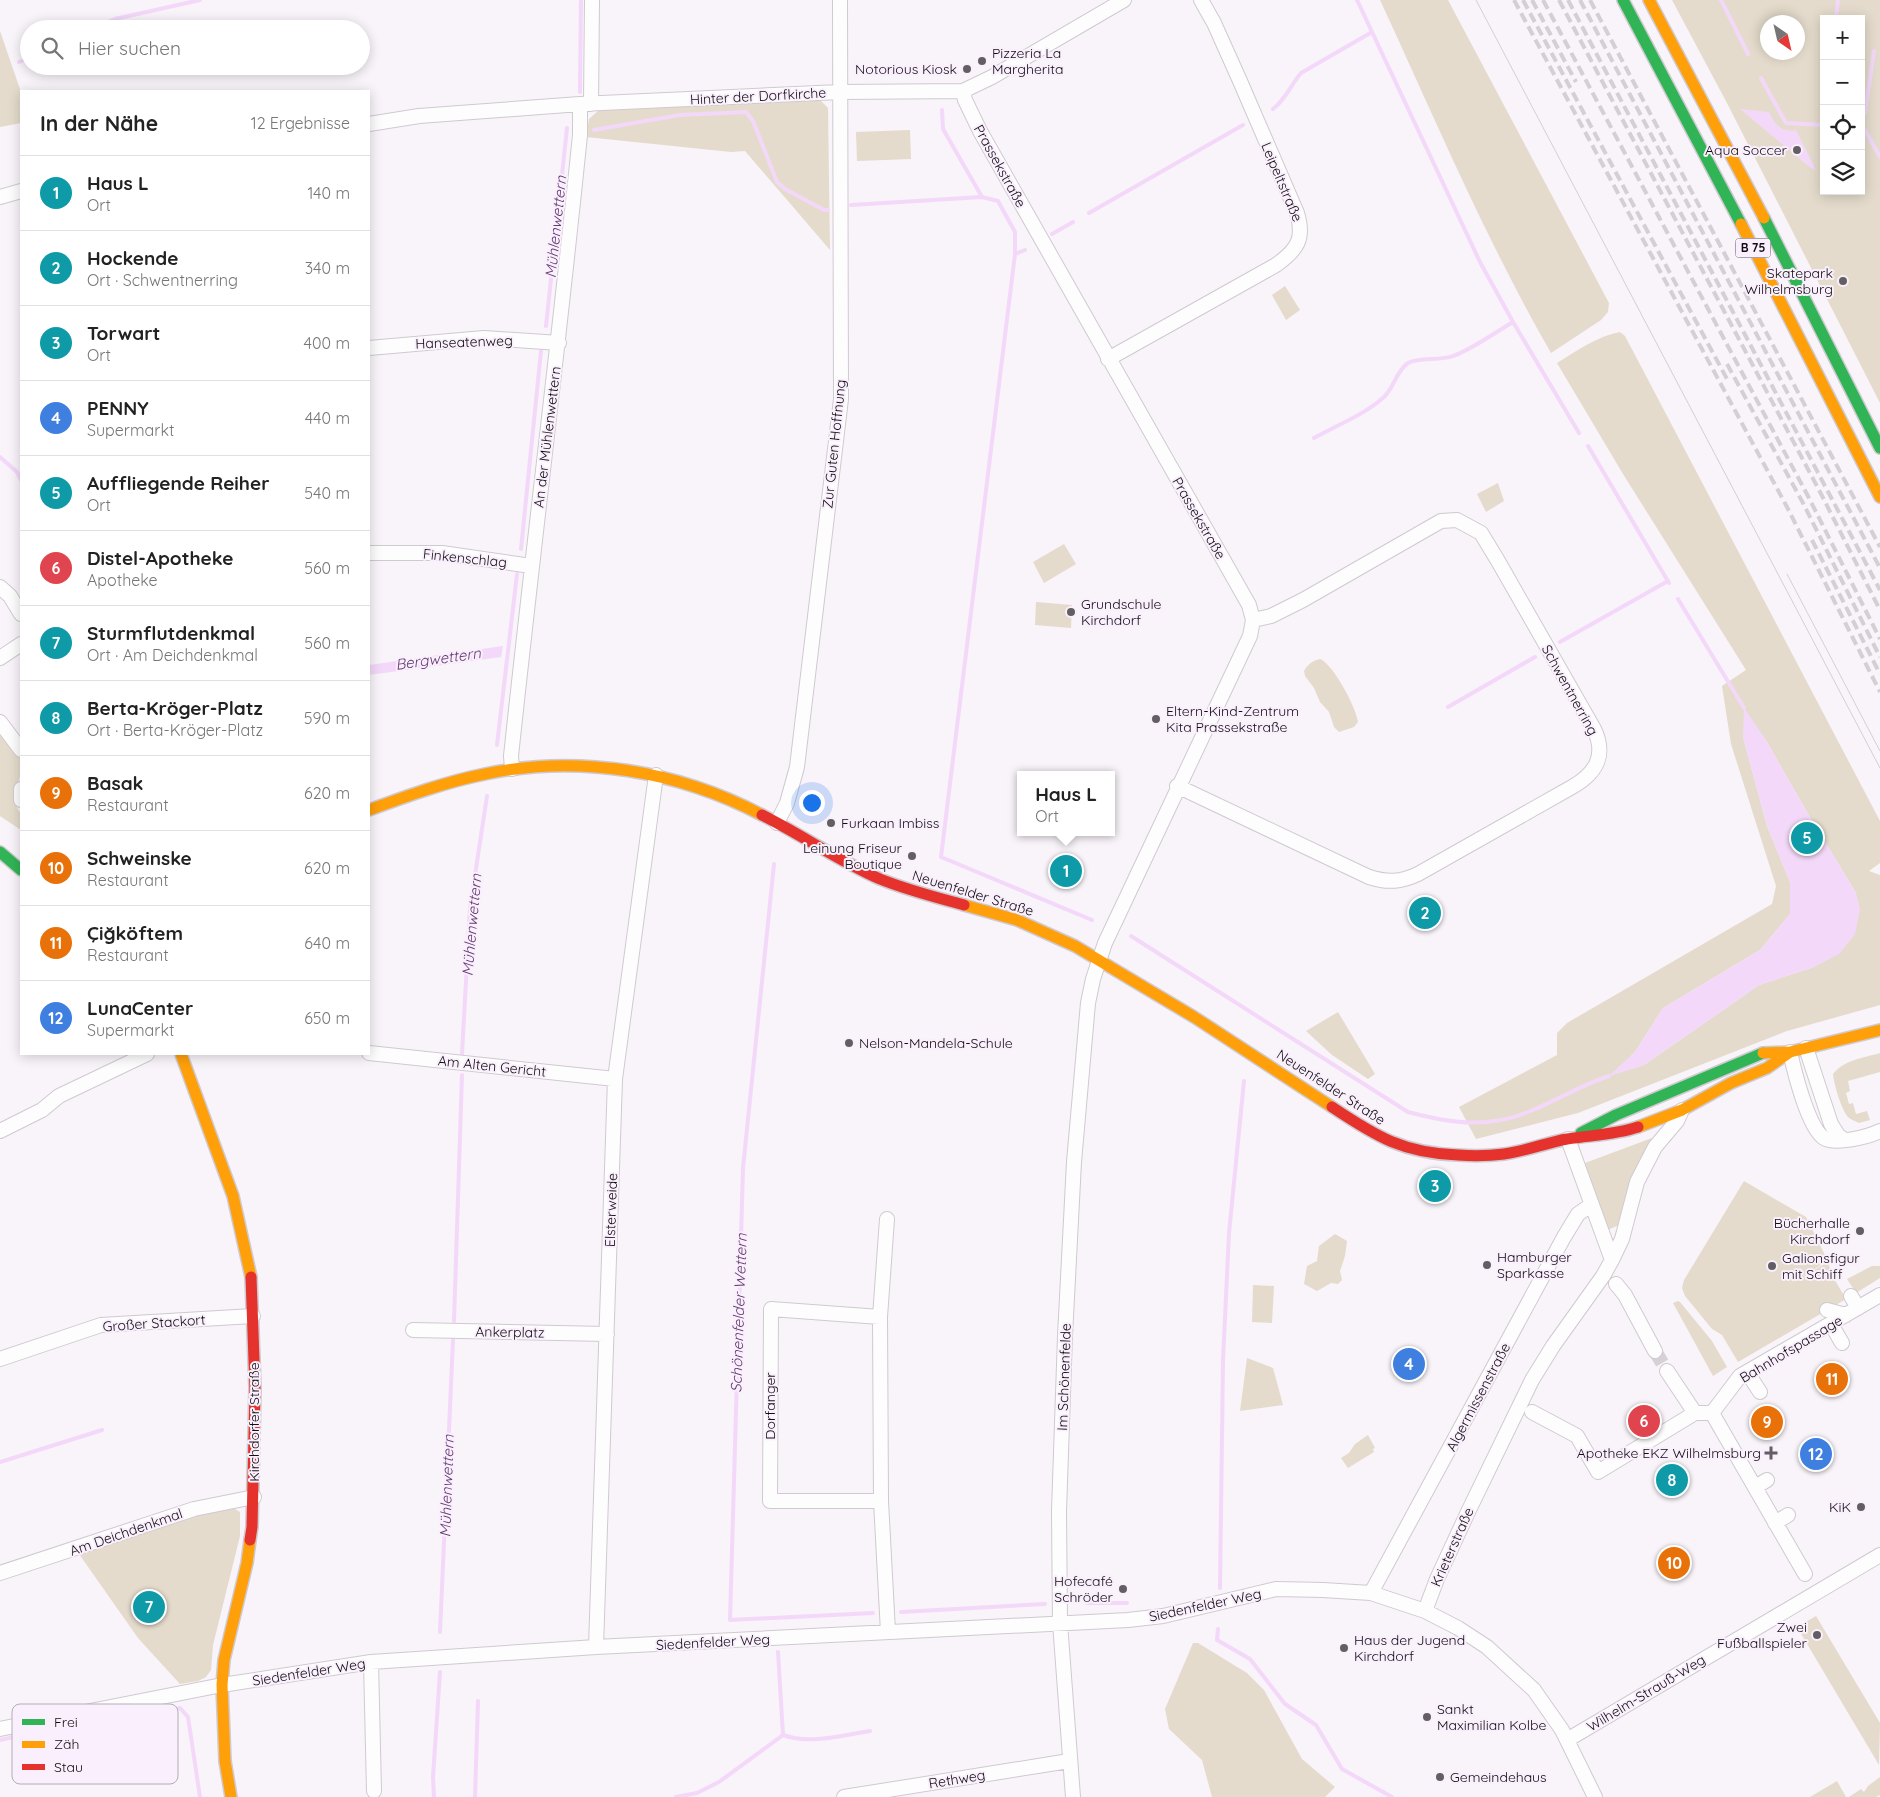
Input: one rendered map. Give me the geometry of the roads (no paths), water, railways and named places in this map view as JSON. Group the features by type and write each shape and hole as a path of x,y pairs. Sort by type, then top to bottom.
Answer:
{"main road":[{"name":"B 75","path":"1623,0 1760,261 1880,497"},
{"name":"B 75","path":"1649,0 1778,245 1880,448"},
{"name":"Neuenfelder Straße","path":"370,810 448,782 512,769 554,765 625,768 681,781 743,805 830,854 878,878 917,892 1005,916 1067,941 1194,1015 1362,1127 1386,1140 1410,1149 1432,1154 1482,1156 1505,1154 1568,1139 1621,1133 1682,1110 1731,1083 1767,1068 1790,1052"},
{"path":"0,852 20,869"},
{"name":"Neuenfelder Straße","path":"1568,1139 1616,1115 1762,1053 1790,1052 1880,1030"},
{"name":"Kirchdorfer Straße","path":"181,1055 233,1196 251,1279 255,1388 254,1497 250,1548 224,1660 222,1685 226,1761 231,1797"}],"street":[{"name":"An der Mühlenwettern","path":"512,769 511,756 531,566 585,104 592,0"},
{"name":"Zur Guten Hoffnung","path":"777,823 787,803 797,767 841,399 840,0"},
{"name":"Hinter der Dorfkirche","path":"370,124 419,116 585,104 840,92 963,91 992,77 1124,0"},
{"name":"Leipeltstraße","path":"1108,358 1276,264 1290,254 1299,241 1301,227 1296,213 1240,81 1214,23 1201,0"},
{"name":"Prassekstraße","path":"963,91 965,100 980,131 1249,605 1253,620"},
{"path":"0,197 20,192"},
{"name":"Hanseatenweg","path":"370,348 484,338 558,343"},
{"name":"Schwentnerring","path":"1177,786 1369,877 1391,882 1411,877 1586,779 1594,769 1600,743 1596,733 1481,533 1457,520 1441,521 1303,600 1271,616 1253,620"},
{"name":"Finkenschlag","path":"370,553 442,553 531,566"},
{"path":"0,587 10,596 20,612"},
{"path":"1098,959 1177,786 1250,636 1253,620"},
{"path":"0,658 20,645"},
{"path":"0,722 20,749"},
{"name":"Elsterweide","path":"596,1647 615,1079 656,775"},
{"name":"Im Schönenfelde","path":"1073,1797 1060,1623 1059,1511 1065,1336 1074,1162 1088,1003 1098,959"},
{"path":"1806,1048 1831,1124 1838,1135 1844,1139"},
{"path":"1790,1052 1797,1080 1816,1128 1821,1135 1829,1141 1863,1138 1880,1131"},
{"name":"Am Alten Gericht","path":"370,1053 615,1079"},
{"path":"0,1131 42,1110 59,1096 145,1055"},
{"name":"Krieterstraße","path":"1425,1611 1437,1579 1468,1512 1532,1380 1612,1260 1622,1239 1637,1182 1655,1147 1677,1121 1682,1110"},
{"path":"1568,1139 1590,1205 1612,1260"},
{"name":"Algermissenstraße","path":"1371,1593 1574,1220 1582,1210 1590,1205"},
{"path":"887,1219 880,1316 881,1501 888,1632"},
{"path":"1616,1284 1625,1295 1655,1351"},
{"name":"Bahnhofspassage","path":"1712,1413 1740,1371 1831,1324 1852,1306 1880,1295"},
{"path":"1827,1310 1852,1306"},
{"name":"Dorfanger","path":"880,1316 771,1309 770,1501 881,1501"},
{"name":"Großer Stackort","path":"0,1359 101,1325 253,1316"},
{"path":"1831,1324 1842,1343"},
{"name":"Ankerplatz","path":"413,1330 607,1334"},
{"path":"1667,1371 1695,1413"},
{"path":"1740,1371 1760,1392"},
{"path":"1532,1412 1577,1436 1598,1472 1695,1413 1712,1413 1730,1432 1761,1484 1776,1523 1805,1574"},
{"name":"Am Deichdenkmal","path":"0,1573 194,1509 254,1497"},
{"path":"1776,1523 1788,1515"},
{"name":"Wilhelm-Strauß-Weg","path":"1567,1740 1880,1555"},
{"name":"Siedenfelder Weg","path":"124,1704 222,1685 371,1662 596,1647 1128,1620 1163,1616 1276,1590 1371,1593 1425,1611"},
{"path":"1425,1611 1473,1637 1502,1659 1534,1690 1567,1740 1595,1797"},
{"path":"371,1662 374,1791"},
{"name":"Rethweg","path":"844,1797 1069,1761"}],"water":[{"name":"Aqua Soccer","path":"1740,109 1769,112 1779,127 1791,131 1796,130 1816,170 1812,169"},
{"path":"503,646 501,657 370,675 370,665"},
{"path":"1744,708 1764,737 1856,893 1860,909 1855,934 1839,954 1814,967 1759,985 1644,1065 1609,1076 1635,1052 1663,1008 1760,950 1790,914 1790,882 1767,826 1743,737"}],"waterway":[{"path":"113,20 200,0"},
{"name":"Mühlenwettern","path":"580,92 581,0"},
{"path":"1357,0 1480,262 1513,322 1579,433"},
{"path":"1721,0 1748,54"},
{"path":"1836,15 1838,0"},
{"path":"1273,109 1301,73 1372,32"},
{"path":"1865,113 1874,51"},
{"path":"1761,78 1786,123 1820,125"},
{"path":"942,110 943,129 982,197 998,201 1015,232 1015,254 941,857 1092,920"},
{"path":"594,130 680,115 746,112 753,121 777,182 785,189 824,210 828,210"},
{"path":"1089,213 1243,125"},
{"name":"Mühlenwettern","path":"546,326 567,128"},
{"path":"1865,130 1880,157"},
{"path":"851,205 982,197"},
{"path":"1052,234 1073,222"},
{"path":"1015,254 1025,250"},
{"path":"1314,438 1359,414 1384,397 1401,370 1408,363 1453,356 1513,322"},
{"name":"Mühlenwettern","path":"521,549 541,351"},
{"path":"1588,446 1669,583"},
{"name":"Bergwettern","path":"0,457 17,472 20,478"},
{"name":"Mühlenwettern","path":"497,745 517,574"},
{"path":"1560,642 1668,581"},
{"path":"1678,599 1744,708"},
{"path":"1448,707 1535,657"},
{"name":"Mühlenwettern","path":"462,1054 470,908 487,796"},
{"name":"Schönenfelder Wettern","path":"774,864 743,1168 730,1620 873,1613"},
{"path":"1131,936 1408,1112 1453,1121 1497,1121 1528,1112 1609,1076"},
{"name":"Mühlenwettern","path":"454,1321 462,1075"},
{"path":"1220,1588 1223,1360 1229,1233 1244,1081"},
{"name":"Mühlenwettern","path":"440,1632 453,1340"},
{"path":"0,1462 102,1430"},
{"name":"Schönenfelder Wettern","path":"1087,1603 1127,1603"},
{"name":"Schönenfelder Wettern","path":"901,1612 1045,1604"},
{"name":"Schönenfelder Wettern","path":"1218,1629 1217,1640 1250,1659 1285,1704 1316,1725 1342,1769 1392,1797"},
{"path":"778,1652 783,1735"},
{"name":"Mühlenwettern","path":"434,1797 433,1777 440,1672"},
{"path":"475,1797 478,1701"},
{"path":"178,1708 180,1708 188,1717 200,1797"},
{"name":"Schönenfelder Wettern","path":"676,1797 697,1793 719,1782 783,1735 793,1738 815,1739 870,1731"},
{"path":"0,1740 12,1737"}],"tunnel":[{"path":"1655,1351 1667,1371"}],"tram line":[{"path":"1476,0 1880,768"},
{"path":"1787,574 1880,751"}],"railway":[{"path":"1514,0 1787,507 1880,692"},
{"path":"1523,0 1727,379"},
{"path":"1532,0 1576,82"},
{"path":"1543,0 1809,498 1880,639"},
{"path":"1559,0 1819,490 1880,610"},
{"path":"1568,0 1880,590"},
{"path":"1580,0 1880,568"},
{"path":"1590,0 1880,547"},
{"path":"1727,364 1803,503 1880,657"},
{"path":"1812,540 1880,674"}],"place":[{"name":"Pizzeria La Margherita","path":"982,61"},
{"name":"Notorious Kiosk","path":"967,69"},
{"name":"Aqua Soccer","path":"1797,150"},
{"name":"Skatepark Wilhelmsburg","path":"1843,281"},
{"name":"Grundschule Kirchdorf","path":"1071,612"},
{"name":"Eltern-Kind-Zentrum Kita Prassekstraße","path":"1156,719"},
{"name":"Furkaan Imbiss","path":"831,823"},
{"name":"Auffliegende Reiher","path":"1807,838"},
{"name":"Leinung Friseur Boutique","path":"912,856"},
{"name":"Haus L","path":"1066,871"},
{"name":"Hockende","path":"1425,913"},
{"name":"Nelson-Mandela-Schule","path":"849,1043"},
{"name":"Torwart","path":"1435,1186"},
{"name":"Bücherhalle Kirchdorf","path":"1860,1231"},
{"name":"Hamburger Sparkasse","path":"1487,1265"},
{"name":"Galionsfigur mit Schiff","path":"1772,1266"},
{"name":"PENNY","path":"1409,1364"},
{"name":"Çiğköftem","path":"1832,1379"},
{"name":"Distel-Apotheke","path":"1644,1421"},
{"name":"Basak","path":"1767,1422"},
{"name":"Apotheke EKZ Wilhelmsburg","path":"1771,1453"},
{"name":"LunaCenter","path":"1816,1454"},
{"name":"Berta-Kröger-Platz","path":"1672,1480"},
{"name":"KiK","path":"1861,1507"},
{"name":"Schweinske","path":"1674,1563"},
{"name":"Hofecafé Schröder","path":"1123,1589"},
{"name":"Sturmflutdenkmal","path":"149,1607"},
{"name":"Zwei Fußballspieler","path":"1817,1635"},
{"name":"Haus der Jugend Kirchdorf","path":"1344,1648"},
{"name":"Sankt Maximilian Kolbe","path":"1427,1717"},
{"name":"Gemeindehaus","path":"1440,1777"}]}
